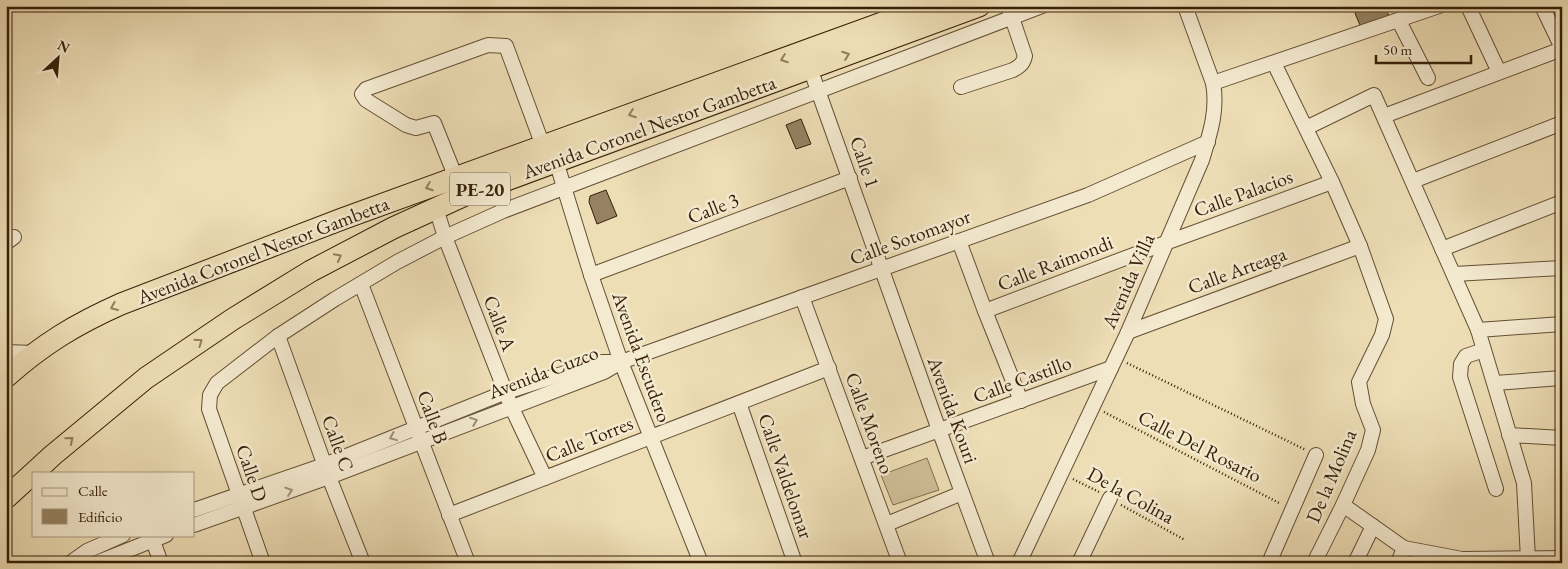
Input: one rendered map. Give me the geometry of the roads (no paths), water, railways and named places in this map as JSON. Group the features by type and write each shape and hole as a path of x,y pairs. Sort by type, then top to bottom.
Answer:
{"highway":[{"name":"Avenida Coronel Nestor Gambetta","path":"35,472 138,384 226,324 311,271 436,208 550,154 929,6"},
{"name":"Avenida Coronel Nestor Gambetta","path":"6,377 34,353 88,318 342,218 456,178 550,154 810,68 978,6"},
{"name":"Avenida Coronel Nestor Gambetta","path":"6,498 32,474"}],"street":[{"path":"278,336 397,262 445,237 503,211 819,92 1010,12 1042,6"},
{"name":"Avenida Villa","path":"1019,563 1128,332 1168,242 1208,142 1215,109 1213,83 1185,6"},
{"path":"1213,83 1399,21 1422,9 1438,6"},
{"path":"1468,6 1498,72"},
{"path":"1384,116 1562,48 1542,6"},
{"path":"961,86 1013,70 1024,61 1025,56 1010,12"},
{"path":"1399,21 1428,78"},
{"name":"Avenida Escudero","path":"456,178 434,124 416,128 406,125 366,100 362,94 366,89 488,45 506,46 564,187 591,275 621,362 701,563"},
{"path":"1274,63 1332,182 1360,246"},
{"name":"Calle 1","path":"810,68 881,270"},
{"path":"1306,128 1374,95 1478,330 1524,483 1526,561"},
{"path":"1413,181 1562,123"},
{"name":"Calle Sotomayor","path":"621,362 1088,195 1208,142"},
{"name":"Calle 3","path":"591,275 850,178"},
{"name":"Calle Palacios","path":"1168,242 1332,182"},
{"path":"1442,250 1562,202"},
{"name":"Calle A","path":"436,208 445,237 506,392 545,478"},
{"path":"959,241 1021,400"},
{"name":"Calle Raimondi","path":"985,311 1168,242"},
{"name":"De la Molina","path":"1314,563 1368,450 1373,430 1363,404 1359,382 1382,335 1386,320 1360,246"},
{"name":"Calle Arteaga","path":"1128,332 1360,246"},
{"path":"1454,274 1562,268"},
{"name":"Avenida Kouri","path":"881,270 988,563"},
{"name":"Calle B","path":"361,284 468,563"},
{"name":"Calle Moreno","path":"802,297 900,563"},
{"path":"1478,330 1562,324"},
{"name":"Calle D","path":"263,563 209,409 210,396 217,383 278,336"},
{"name":"Calle C","path":"278,336 363,563"},
{"path":"1484,350 1466,356 1461,364 1460,377 1496,489"},
{"path":"6,352 34,353"},
{"name":"Avenida Cuzco","path":"327,471 416,428 506,392 600,362 621,362"},
{"name":"Avenida Cuzco","path":"195,510 241,500 421,442 604,372 621,362"},
{"name":"Calle Castillo","path":"862,458 1021,400 1114,363"},
{"name":"Calle Torres","path":"449,515 829,368"},
{"path":"1495,383 1562,378"},
{"name":"Calle Valdelomar","path":"739,403 792,562"},
{"path":"1509,435 1562,438"},
{"path":"1269,563 1316,455"},
{"path":"887,524 962,494"},
{"path":"1079,563 1110,498"},
{"name":"Avenida Cuzco","path":"195,524 241,500"},
{"path":"1343,505 1404,548 1462,559 1526,561 1562,558"},
{"path":"1355,563 1373,526"},
{"path":"70,563 87,552 120,536"},
{"path":"98,562 151,538 161,563"},
{"path":"1398,563 1404,548"}]}
